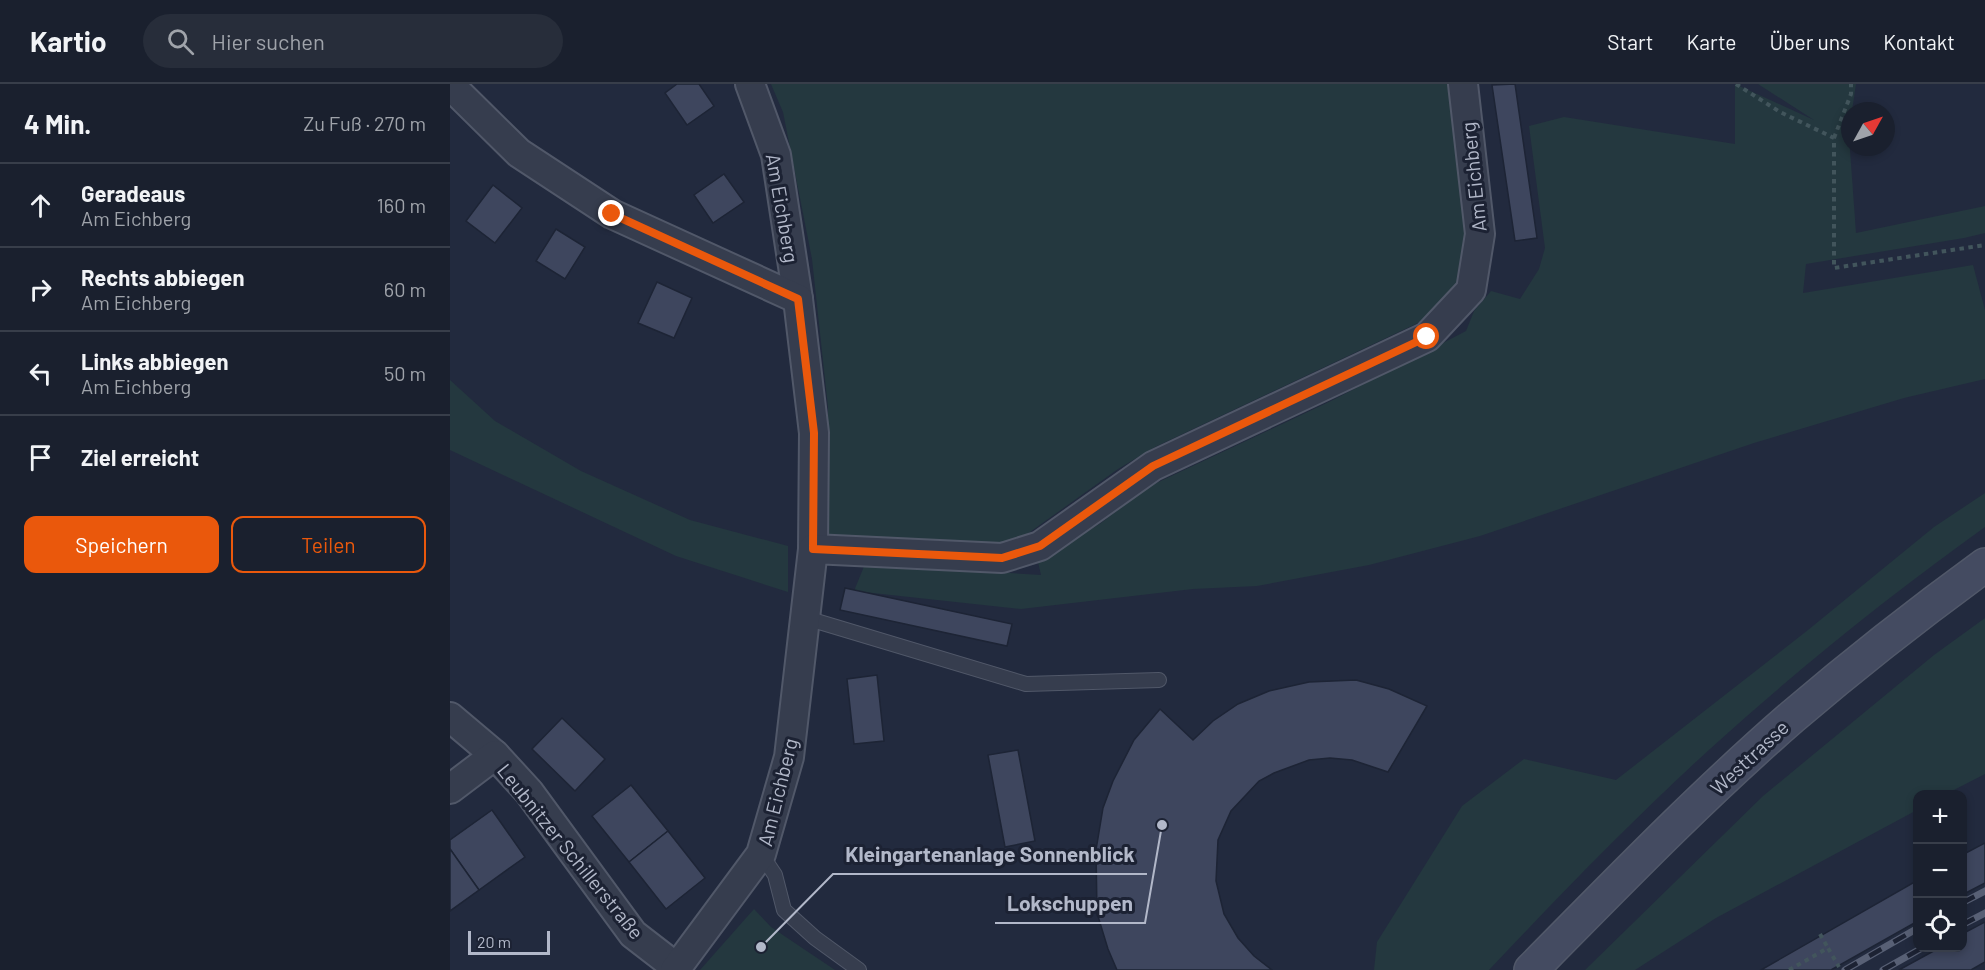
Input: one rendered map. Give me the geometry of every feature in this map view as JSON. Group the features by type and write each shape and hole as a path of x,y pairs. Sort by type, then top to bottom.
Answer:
{"main road":[{"name":"Westtrasse","path":"1531,970 1686,815 1792,717 1920,612 1985,565"}],"street":[{"name":"Am Eichberg","path":"676,969 761,854 789,757 813,549 814,433 798,299 776,155 750,84"},
{"name":"Am Eichberg","path":"813,549 1002,558 1040,546 1153,466 1427,337 1471,290 1480,234 1463,84"},
{"name":"Am Eichberg","path":"450,85 519,153 612,214 798,299"},
{"name":"Leubnitzer Schillerstraße","path":"450,717 495,755 529,792 633,934 676,969"},
{"name":"Leubnitzer Schillerstraße","path":"450,789 495,755"}],"lane":[{"path":"806,618 1026,684 1159,680"},
{"path":"761,854 775,875 784,910 814,938 859,970"}],"path":[{"path":"1736,84 1780,112 1834,138"},
{"path":"1851,84 1851,94 1834,138 1834,268 1985,245"},
{"path":"1820,934 1839,967"},
{"path":"1789,970 1828,948"}],"shaded area":[{"path":"771,84 1451,84 1468,231 1464,261 1457,286 1439,307 1420,322 1155,447 1118,469 1023,537 995,547 825,538 828,407 812,259 783,112"},
{"path":"1735,84 1814,120 1758,84 1856,84 1853,102 1841,102 1841,156 1850,156 1856,233 1985,206 1985,233 1806,264 1803,293 1973,265 1985,310 1985,379 1904,398 1754,443 1480,536 1369,565 1257,586 1193,589 1021,609 854,591 865,564 1041,575 1038,562 1101,523 1148,487 1333,400 1466,331 1474,311 1491,291 1520,299 1539,269 1545,248 1529,126 1564,117 1735,144"},
{"path":"450,380 495,421 581,471 690,520 788,546 788,592 676,556 450,450"},
{"path":"1985,493 1985,527 1844,634 1743,720 1625,830 1489,970 1374,970 1377,942 1462,806 1524,759 1616,780 1808,630 1934,527"},
{"path":"1985,618 1985,774 1954,790 1913,790 1913,812 1716,918 1635,970 1585,970 1763,796 1934,655"},
{"path":"754,909 771,927 835,970 700,970"}],"building":[{"path":"677,84 699,84 714,106 687,125 665,93"},
{"path":"1515,84 1537,238 1515,241 1492,85"},
{"path":"724,174 744,202 713,223 694,195"},
{"path":"493,185 522,208 495,243 466,221"},
{"path":"556,229 585,247 565,279 536,261"},
{"path":"657,282 692,298 674,338 638,323"},
{"path":"845,588 1012,624 1007,646 840,610"},
{"path":"877,675 884,741 854,744 847,679"},
{"path":"1356,680 1389,689 1427,706 1388,772 1352,760 1330,758 1309,760 1274,773 1259,781 1231,811 1218,840 1216,881 1224,914 1238,938 1254,956 1272,970 1117,970 1097,913 1096,850 1103,808 1113,781 1134,740 1160,709 1193,740 1213,721 1238,704 1269,691 1309,682"},
{"path":"562,718 605,759 575,791 532,749"},
{"path":"1018,750 1035,841 1005,847 988,755"},
{"path":"631,785 668,831 629,862 592,816"},
{"path":"492,810 525,857 479,890 450,849 450,840"},
{"path":"668,831 705,878 666,909 629,862"},
{"path":"1985,843 1985,883 1967,892 1967,852"},
{"path":"450,849 479,890 450,911"},
{"path":"1913,883 1913,924 1831,970 1761,970"},
{"path":"1985,922 1985,962 1971,970 1899,970 1932,952 1967,952 1967,931"}],"railway":[{"path":"1967,900 1985,891"},
{"path":"1967,922 1985,913"},
{"path":"1845,970 1913,931"},
{"path":"1883,970 1915,952"}],"place":[{"name":"Lokschuppen","path":"1162,825"},
{"name":"Kleingartenanlage Sonnenblick","path":"761,947"}],"route":[{"path":"612,214 798,299 814,433 813,549 960,558 1002,558 1040,546 1153,466 1427,337"}]}
